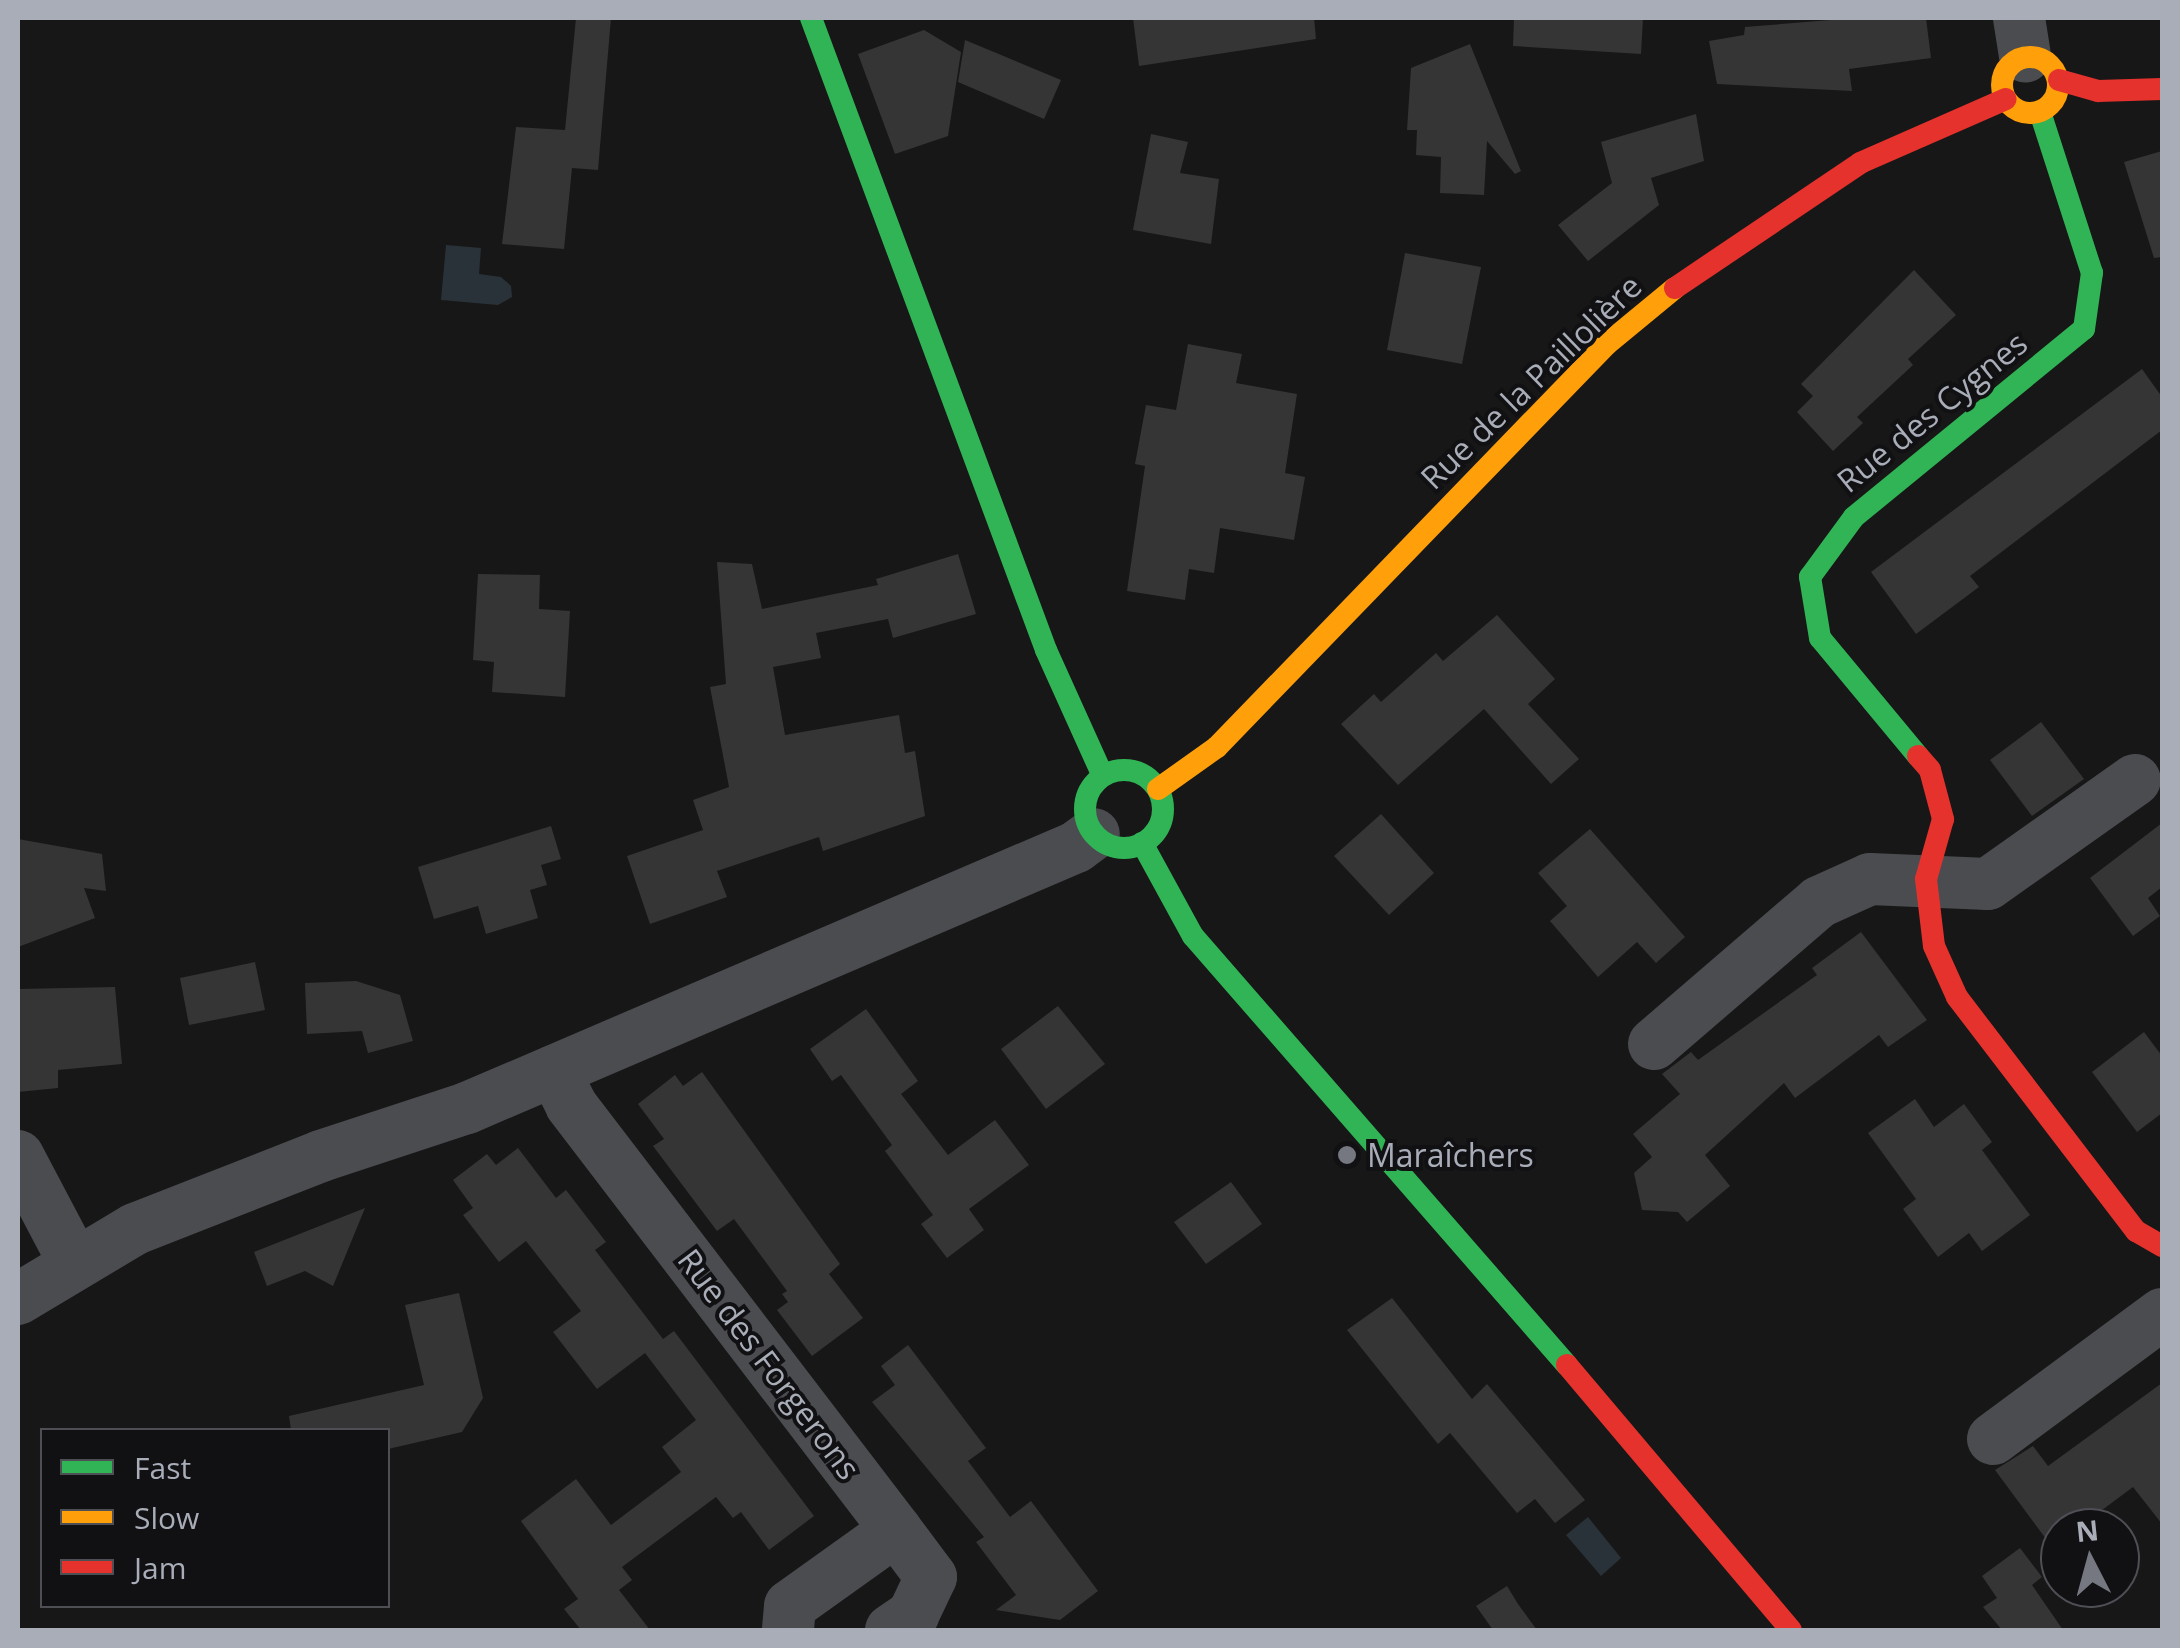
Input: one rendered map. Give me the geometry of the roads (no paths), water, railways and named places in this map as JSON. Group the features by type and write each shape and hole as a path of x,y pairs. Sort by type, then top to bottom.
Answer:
{"street":[{"path":"811,18 1046,650 1103,776"},
{"path":"2027,63 2112,92 2162,89"},
{"path":"2027,63 2055,99 2040,112 2021,112 2027,63"},
{"name":"Rue de la Paillolière","path":"1158,789 1217,747 1607,344 1703,264 1860,163 2027,63"},
{"name":"Rue des Cygnes","path":"2040,112 2092,272 2084,328 2001,403 1854,517 1810,577 1820,638 1930,770 1943,819 1926,879 1934,946 1957,997 2136,1231 2162,1246"},
{"path":"18,1299 74,1262 218,1193 468,1108 1118,839 1163,813 1158,789 1127,769 1103,776 1086,796 1118,839 1211,958 1743,1567 1791,1630"},
{"path":"1654,1044 1819,902 1870,878 1988,884 2135,780"},
{"name":"Rue des Forgerons","path":"554,1070 572,1105 931,1576 913,1616 891,1630"},
{"path":"18,1156 74,1262"},
{"path":"1993,1439 2162,1314"},
{"path":"788,1630 790,1606 896,1530"}],"place":[{"name":"Maraîchers","path":"1347,1155"}]}
